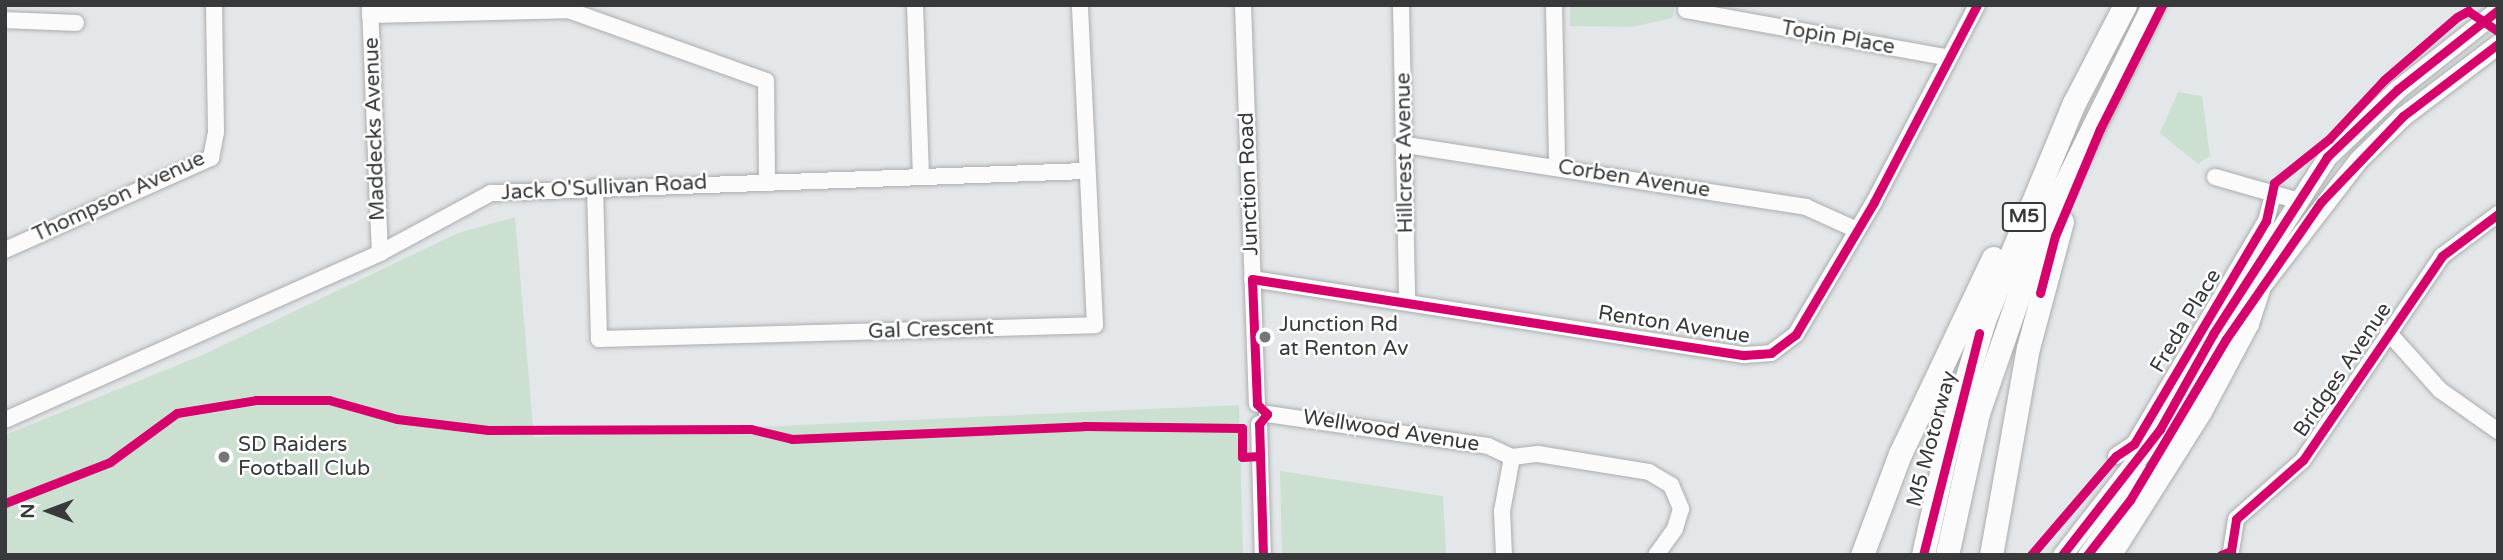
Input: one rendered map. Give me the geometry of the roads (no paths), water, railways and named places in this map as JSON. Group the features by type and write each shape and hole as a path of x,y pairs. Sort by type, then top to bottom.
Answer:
{"highway":[{"name":"M5 Motorway","path":"1923,555 1979,333 2074,103 2124,5"},
{"name":"M5 Motorway","path":"1947,555 1978,413 2029,263 2104,97 2153,5"},
{"path":"1995,549 2055,236 2100,129 2162,5"},
{"path":"1862,555 1928,391 2074,103"},
{"path":"2109,555 2200,411 2247,323 2258,290"}],"main road":[{"path":"2062,555 2160,429 2296,200 2328,157 2398,89 2498,10"},
{"path":"2087,555 2155,462 2258,290 2358,160 2403,116 2494,49"}],"street":[{"name":"Thompson Avenue","path":"5,250 211,158 216,132 214,5"},
{"path":"915,5 921,176"},
{"name":"Gal Crescent","path":"595,187 598,339 1095,325 1080,5"},
{"name":"Junction Road","path":"1243,5 1252,279 1261,414 1263,555"},
{"name":"Hillcrest Avenue","path":"1401,5 1406,145 1407,301"},
{"path":"1554,5 1557,166"},
{"name":"Renton Avenue","path":"1252,279 1760,355 1796,334 1857,230 1977,5"},
{"path":"370,10 568,10 766,80 767,181"},
{"name":"Maddecks Avenue","path":"370,10 380,253"},
{"name":"Topin Place","path":"1686,10 1949,58"},
{"path":"5,20 76,23"},
{"name":"Corben Avenue","path":"1406,145 1557,166 1806,207 1857,230"},
{"name":"Jack O'Sullivan Road","path":"5,420 380,253 491,193 595,187 1086,171"},
{"path":"2215,177 2296,200"},
{"name":"Freda Place","path":"2116,456 2134,444 2266,221 2273,195"},
{"name":"Bridges Avenue","path":"2229,554 2235,519 2303,460 2442,256 2495,221"},
{"path":"2388,332 2440,390 2498,431"},
{"name":"Wellwood Avenue","path":"1261,414 1488,446 1512,457 1538,454 1666,480 1681,509 1675,529 1656,555"},
{"path":"1504,555 1502,511 1512,457"}],"place":[{"name":"Junction Rd at Renton Av","path":"1265,337"},
{"name":"SD Raiders Football Club","path":"224,457"}]}
